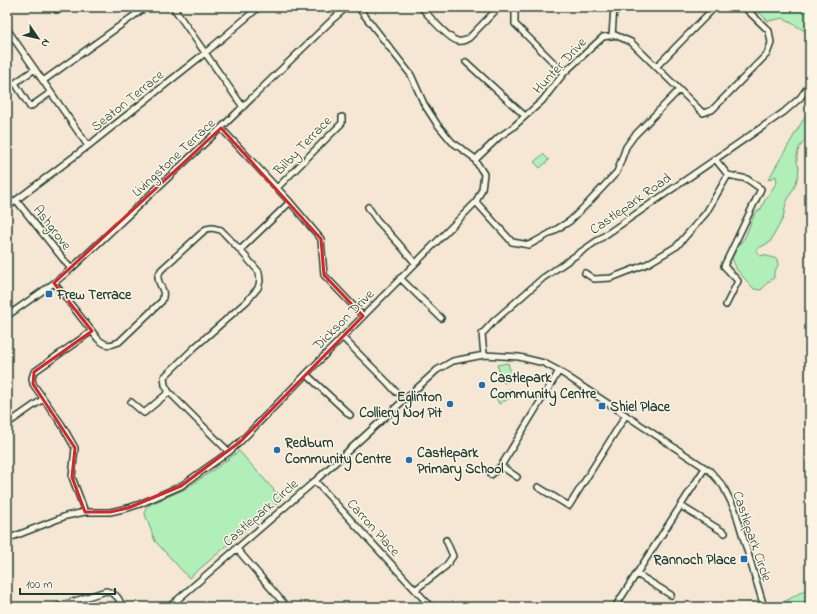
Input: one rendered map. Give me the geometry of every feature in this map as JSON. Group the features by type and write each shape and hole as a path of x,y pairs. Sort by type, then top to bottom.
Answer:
{"street":[{"path":"55,7 56,10 64,7"},
{"path":"43,81 146,7"},
{"path":"173,7 243,107"},
{"name":"Seaton Terrace","path":"7,207 88,146 205,53 259,7"},
{"name":"Livingstone Terrace","path":"7,316 54,284 222,128 347,7"},
{"name":"Dickson Drive","path":"7,539 66,516 85,512 110,512 140,504 180,486 229,452 476,202 482,190 484,174 473,157 452,142 437,124 424,104 411,75 358,7"},
{"path":"421,7 451,38 458,42 469,38 499,7"},
{"path":"518,7 515,11 515,24 564,73"},
{"path":"614,7 612,36 615,35 631,42 703,113 712,110 767,54 771,43 769,31 744,7"},
{"path":"656,67 714,7"},
{"path":"7,29 88,146"},
{"name":"Hunter Drive","path":"475,160 499,137 512,128 542,101 564,73 603,37 612,36"},
{"path":"466,62 525,116"},
{"path":"35,69 15,83 30,107 50,93"},
{"name":"Castlepark Road","path":"484,355 482,334 494,321 543,278 784,112 800,98 810,84"},
{"path":"476,202 512,242 529,245 549,234 570,220 617,172 626,147 634,136 679,90"},
{"name":"Bilby Terrace","path":"277,188 342,123 342,117"},
{"name":"Bilby Terrace","path":"222,128 290,202 321,239 324,275 363,316"},
{"path":"715,159 728,175 747,179 761,189 724,266 738,281 726,305"},
{"path":"585,273 594,279 611,278 647,264 676,246 706,213 728,175"},
{"name":"Ashgrove","path":"16,200 70,269"},
{"path":"240,250 290,202"},
{"path":"368,207 377,220 415,263"},
{"path":"54,284 98,339 104,344 110,345 118,342 162,301 164,296 163,289 158,276 161,270 206,229 212,228 221,230 259,272 260,280 258,288 247,301 164,377 165,385 169,392 229,452"},
{"path":"400,278 441,318"},
{"path":"85,512 72,477 75,448 62,425 33,384 32,378 34,372 92,331"},
{"path":"342,337 396,392"},
{"name":"Castlepark Circle","path":"169,607 315,481 437,370 453,361 484,355 519,357 544,363 710,471 723,486 735,510 764,607"},
{"path":"490,475 501,466 559,372"},
{"path":"306,374 350,415"},
{"path":"132,402 144,414 169,392"},
{"path":"7,424 43,399"},
{"path":"538,487 569,506 626,415"},
{"path":"501,466 517,476"},
{"path":"615,607 705,468"},
{"name":"Carron Place","path":"315,481 431,607"},
{"path":"681,506 725,533"},
{"path":"415,590 446,566 453,556 446,540"},
{"path":"236,548 287,607"},
{"path":"637,574 671,595"},
{"path":"56,607 106,591 114,593 120,600 122,607"}],"highlighted area":[{"path":"221,128 321,239 324,275 363,316 241,441 181,486 128,508 110,512 85,512 72,477 75,448 33,384 34,372 92,331 54,283"}],"green space":[{"path":"809,7 810,34 783,18 768,21 755,8"},
{"path":"810,108 810,134 799,148 797,155 797,163 799,167 798,176 795,186 786,203 783,218 770,242 757,249 760,256 764,255 777,259 778,266 774,272 774,278 761,290 754,289 737,270 732,258 745,237 755,213 761,209 777,182 776,176 768,180"},
{"path":"543,154 549,160 540,168 534,162"},
{"path":"508,363 513,380 504,383 497,365"},
{"path":"510,389 513,396 499,404 496,397"},
{"path":"239,451 282,499 189,578 155,541 145,514 145,509 149,505 185,489"},
{"path":"810,587 810,607 780,607 779,605"}],"place":[{"name":"Frew Terrace","path":"49,294"},
{"name":"Castlepark Community Centre","path":"482,385"},
{"name":"Eglinton Colliery No1 Pit","path":"450,404"},
{"name":"Shiel Place","path":"602,406"},
{"name":"Redburn Community Centre","path":"277,450"},
{"name":"Castlepark Primary School","path":"409,460"},
{"name":"Rannoch Place","path":"744,559"}]}
